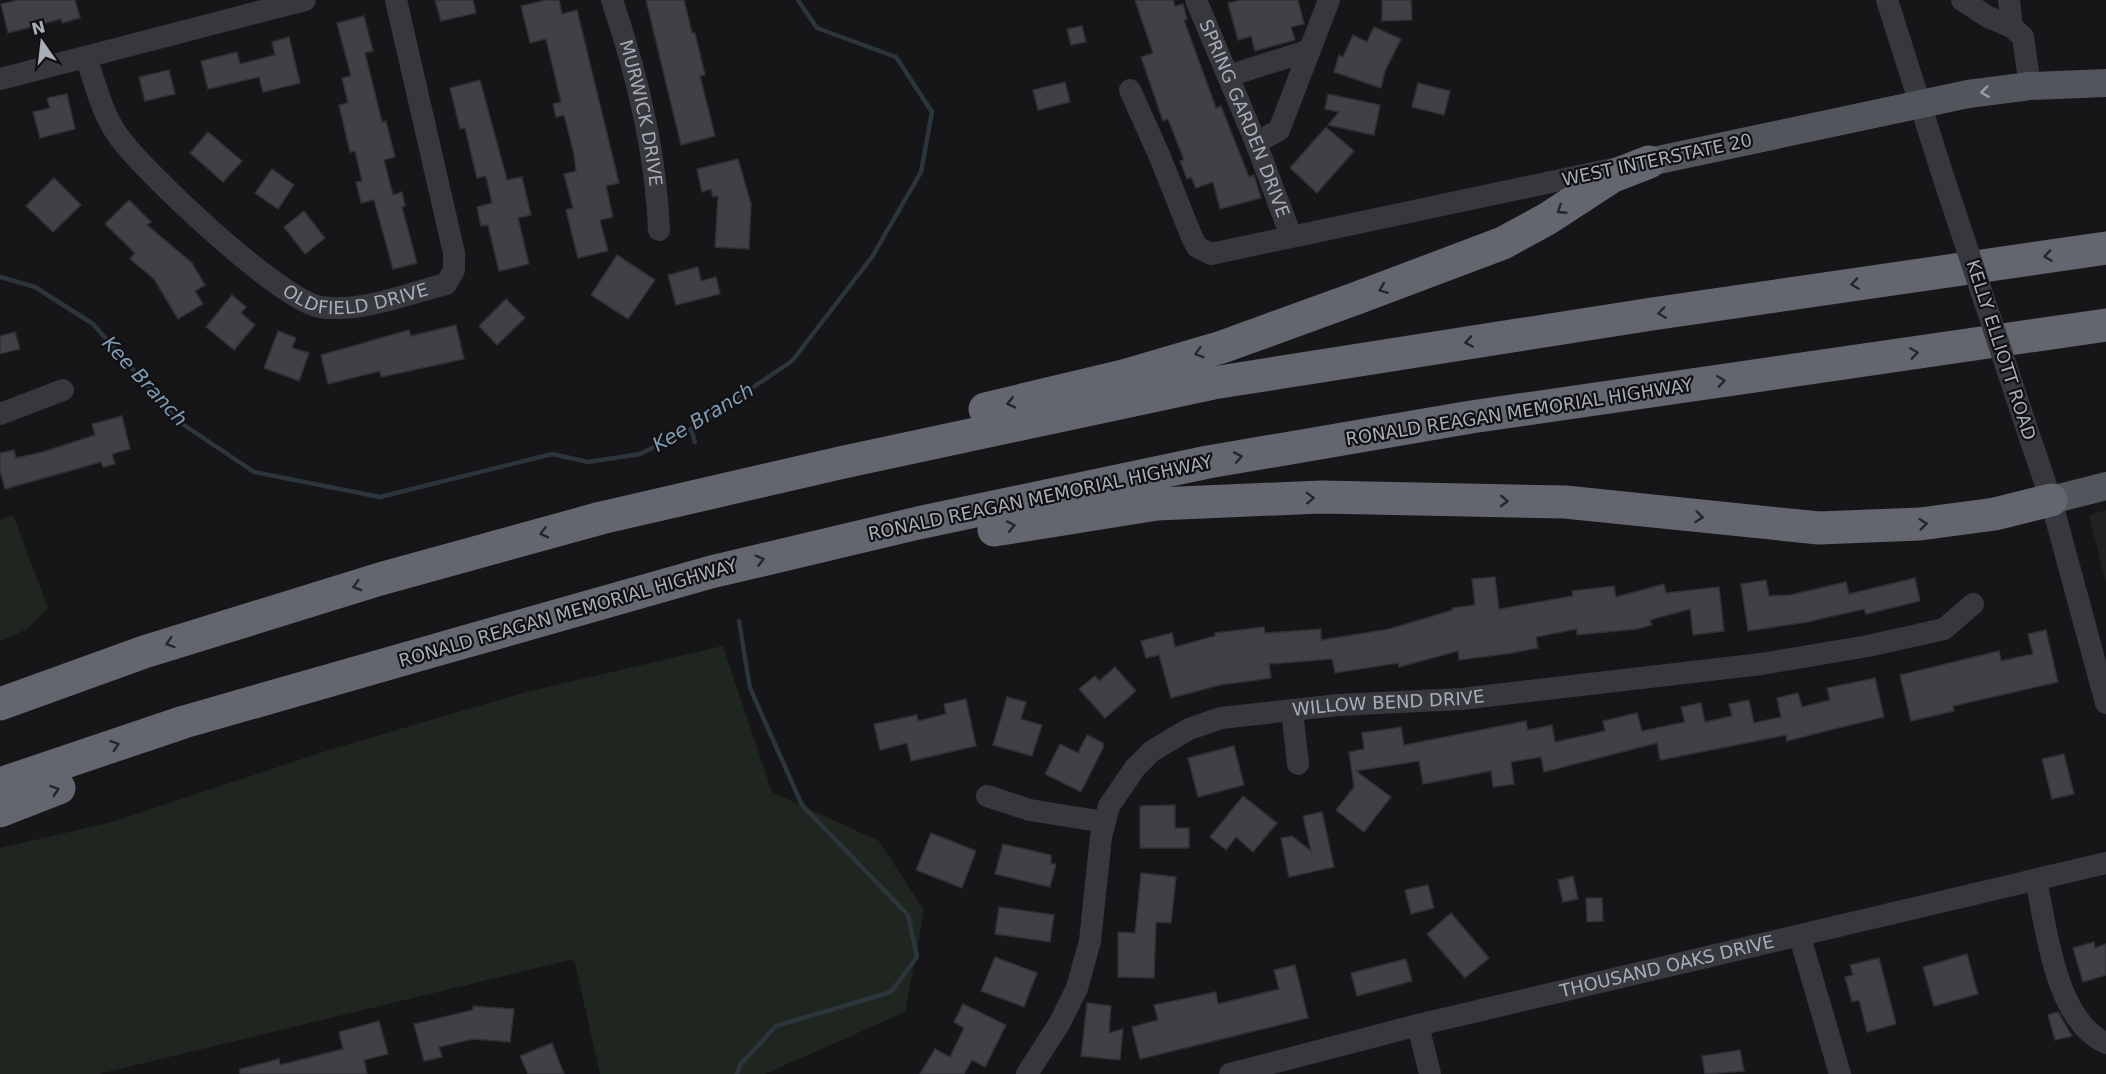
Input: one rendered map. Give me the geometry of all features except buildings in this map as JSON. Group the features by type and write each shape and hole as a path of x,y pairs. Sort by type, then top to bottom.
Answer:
{"highway":[{"path":"601,518 839,440 1091,384 1222,347 1503,243 1547,219 1613,176 1649,162"},
{"path":"0,704 209,631 380,579 601,518 844,462 1213,383 1652,314 2106,248"},
{"name":"RONALD REAGAN MEMORIAL HIGHWAY","path":"0,784 184,722 711,572 788,553 1208,462 1471,417 2106,325"},
{"path":"502,632 743,586 1030,522 1157,504 1321,497 1565,502 1756,523 1819,528 1875,528 1995,514 2051,500"},
{"path":"0,811 21,801 236,729 429,652"}],"main road":[{"name":"WEST INTERSTATE 20","path":"1649,162 1968,94 2030,86 2106,83"},
{"path":"2051,500 2106,486"}],"street":[{"path":"0,79 305,0"},
{"name":"OLDFIELD DRIVE","path":"86,57 102,105 118,135 151,175 202,221 291,295 319,306 369,304 446,284 454,270 454,253 396,0"},
{"name":"MURWICK DRIVE","path":"612,0 624,36 650,145 658,198 659,230"},
{"name":"SPRING GARDEN DRIVE","path":"1196,0 1256,143 1291,236"},
{"path":"1256,143 1278,130 1329,0"},
{"name":"KELLY ELLIOTT ROAD","path":"1887,0 2051,500 2103,675 2106,703"},
{"path":"1962,0 1988,17 2012,27 2023,38 2030,86"},
{"path":"2010,0 2012,27"},
{"path":"1228,76 1310,50"},
{"name":"WEST INTERSTATE 20","path":"1130,90 1191,235 1197,247 1211,254 1649,162"},
{"path":"0,414 63,390"},
{"name":"WILLOW BEND DRIVE","path":"1032,1072 1077,988 1090,941 1104,822 1109,806 1152,750 1189,729 1221,718 1292,710 1461,699 1761,664 1868,646 1944,629 1972,604"},
{"path":"1292,710 1298,764"},
{"path":"987,796 1030,810 1104,822"},
{"name":"THOUSAND OAKS DRIVE","path":"1230,1074 1418,1025 1800,937 2106,863"},
{"path":"2036,880 2064,999 2094,1036 2106,1043"},
{"path":"1800,937 1826,1019 1840,1074"},
{"path":"1418,1025 1430,1074"}],"shaded area":[{"path":"2106,510 2106,583 2089,515"},
{"path":"13,515 48,608 27,629 0,641 0,520"},
{"path":"723,646 772,792 879,841 924,910 905,1012 765,1074 600,1074 574,959 99,1074 0,1074 0,848 112,822 332,749 526,692"}],"waterway":[{"name":"Kee Branch","path":"0,277 35,287 93,324 178,421 254,472 380,497 552,454 588,462 640,454 691,429 792,361 872,257 921,172 932,112 896,57 817,28 798,0"},
{"path":"691,429 695,442"},
{"name":"Kee Branch","path":"737,1074 740,1065 776,1026 891,992 917,957 908,915 802,805 750,688 739,621"}]}
